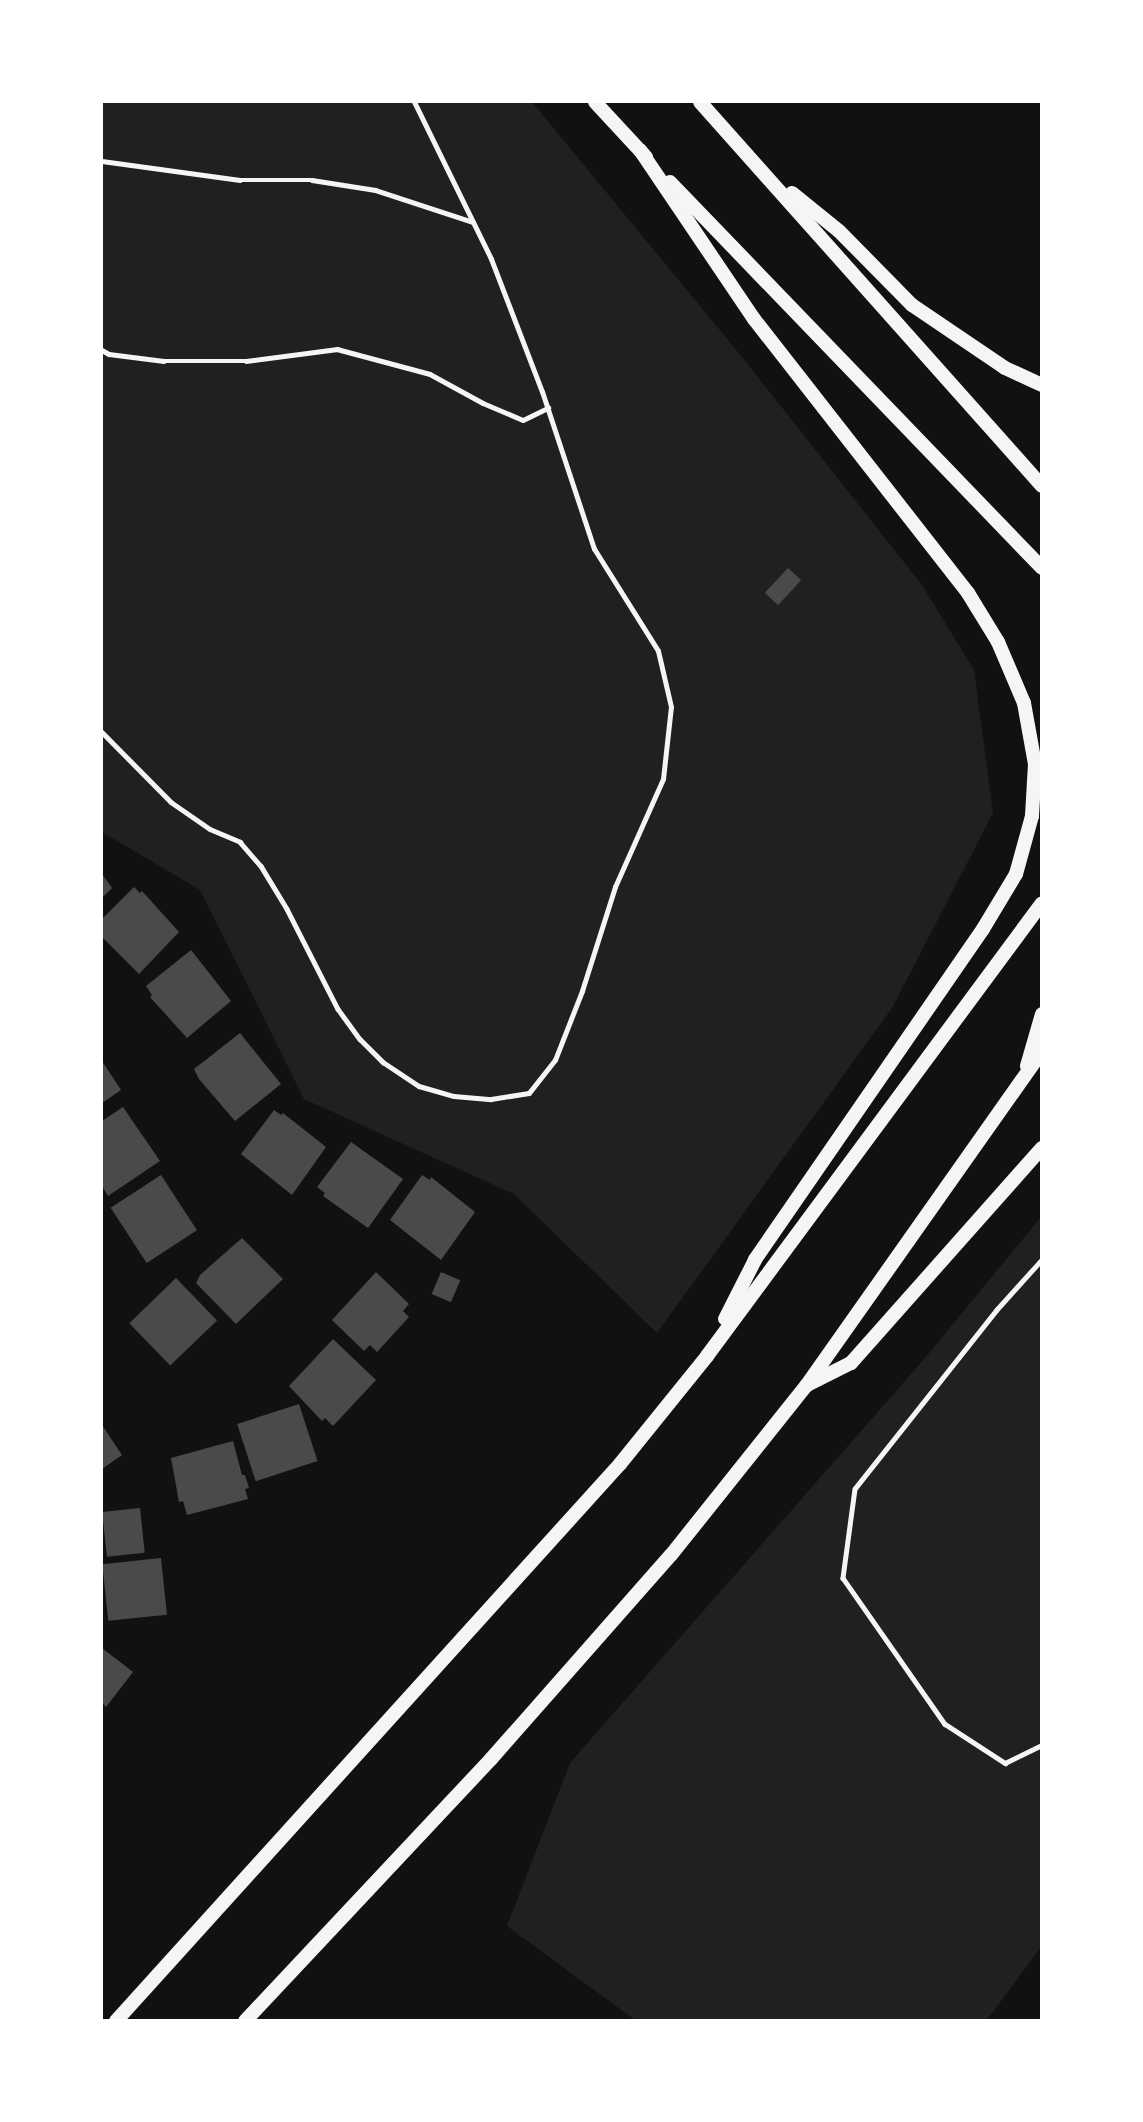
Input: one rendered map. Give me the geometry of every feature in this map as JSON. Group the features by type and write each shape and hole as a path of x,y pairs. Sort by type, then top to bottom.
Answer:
{"main road":[{"path":"595,102 1041,568"},
{"path":"700,102 760,166 1041,486"},
{"path":"640,150 754,319 968,593 998,642 1024,703 1035,764 1032,816 1016,874 983,929 755,1261 707,1356"},
{"path":"760,166 839,231 912,305 1005,368 1041,385"},
{"path":"116,2021 620,1464 707,1356 1041,904"},
{"path":"1026,1071 1041,1014"},
{"path":"245,2021 492,1759 671,1555 806,1386 1041,1051"},
{"path":"806,1386 851,1363 1041,1148"}],"path":[{"path":"102,732 171,802 210,829 240,842 261,866 288,909 338,1009 360,1039 383,1062 419,1086 454,1096 492,1099 529,1093 555,1060 582,991 615,887 663,779 671,707 658,651 594,549 548,408 492,259 414,102"},
{"path":"102,161 240,180 312,180 375,190 473,223"},
{"path":"102,350 110,354 164,360 246,360 337,349 430,374 483,403 523,419 548,408"},
{"path":"1041,1260 996,1310 855,1489 844,1578 945,1724 1005,1763 1041,1745"}],"shaded area":[{"path":"102,102 532,102 742,357 922,585 974,670 993,813 892,1008 657,1333 514,1194 304,1099 200,890 102,832"},
{"path":"1041,1217 1041,1947 987,2020 635,2020 507,1926 570,1763 925,1358"}],"building":[{"path":"788,568 801,580 778,605 765,593"},
{"path":"102,874 112,888 102,898"},
{"path":"134,887 140,893 142,891 179,932 139,974 102,937 102,919"},
{"path":"191,950 231,1001 187,1038 150,997 152,995 146,986"},
{"path":"240,1033 281,1084 235,1121 199,1079 194,1069"},
{"path":"102,1061 121,1090 102,1103"},
{"path":"123,1107 160,1161 108,1196 102,1186 102,1121"},
{"path":"274,1110 281,1115 283,1113 326,1147 292,1195 241,1154"},
{"path":"351,1142 403,1179 368,1228 323,1196 325,1193 317,1187"},
{"path":"161,1175 197,1230 147,1263 111,1208"},
{"path":"422,1175 430,1180 431,1177 475,1212 441,1260 390,1220"},
{"path":"242,1238 283,1279 236,1324 196,1283 200,1275"},
{"path":"376,1272 409,1304 403,1311 409,1317 377,1352 370,1345 364,1351 332,1320"},
{"path":"441,1272 460,1280 451,1302 432,1294"},
{"path":"176,1278 217,1320 170,1366 129,1323"},
{"path":"333,1339 376,1380 333,1426 325,1418 322,1421 289,1386"},
{"path":"299,1404 318,1461 256,1481 237,1424"},
{"path":"102,1425 122,1455 102,1469"},
{"path":"233,1441 242,1475 245,1475 249,1488 245,1489 248,1499 187,1515 183,1501 179,1502 171,1458"},
{"path":"140,1508 145,1553 107,1557 102,1512"},
{"path":"161,1558 167,1615 108,1621 102,1564"},
{"path":"102,1648 133,1672 106,1707 102,1703"}]}
